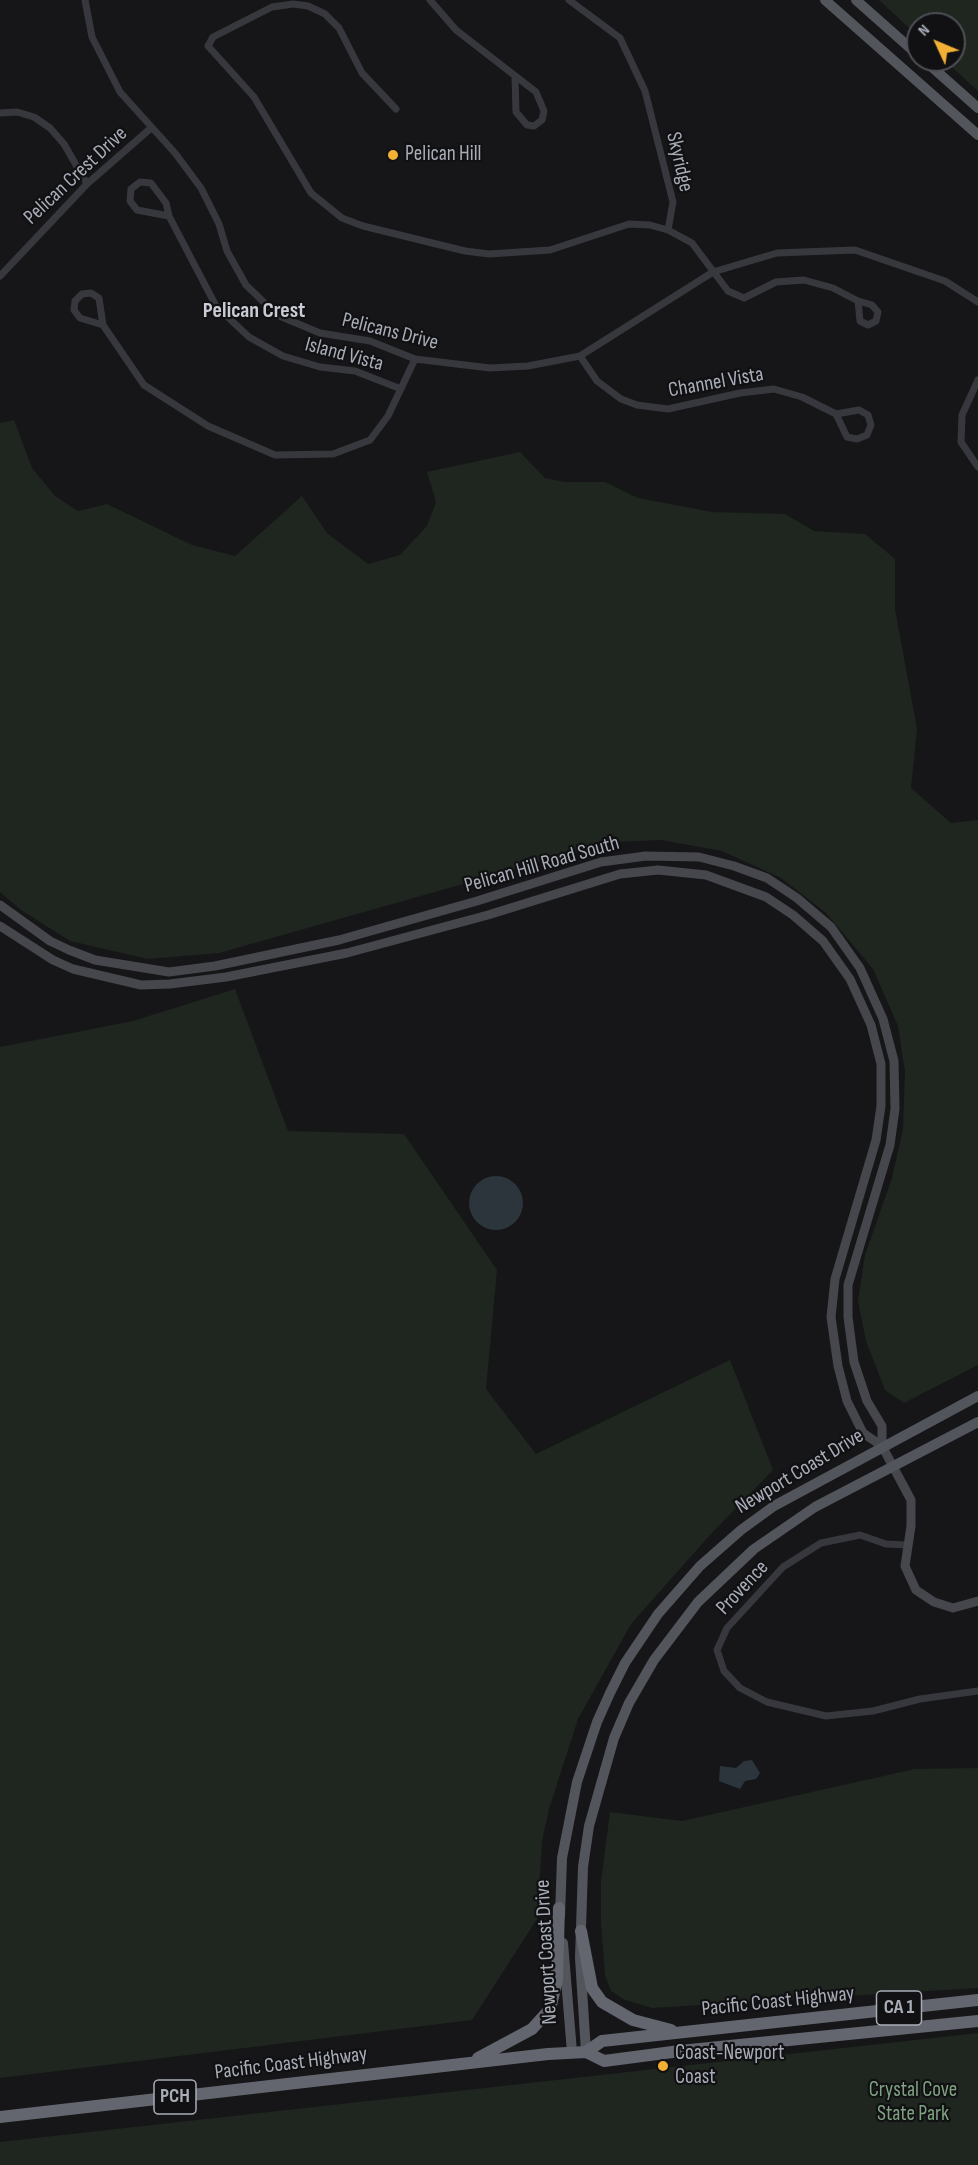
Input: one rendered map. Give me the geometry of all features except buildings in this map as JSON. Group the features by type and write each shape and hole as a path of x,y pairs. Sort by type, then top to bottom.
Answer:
{"highway":[{"path":"472,2061 532,2029 550,2009 557,1980 559,1908"},
{"path":"581,1931 592,1988 602,2002 633,2020 681,2032"},
{"name":"Pacific Coast Highway","path":"586,2052 602,2041 978,2000"},
{"name":"Pacific Coast Highway","path":"0,2117 472,2061 572,2052 586,2052 604,2061 680,2051 978,2021"}],"main road":[{"path":"825,0 978,135"},
{"path":"856,0 906,44"},
{"path":"938,72 978,108"},
{"name":"Newport Coast Drive","path":"572,2052 559,1908 562,1858 577,1782 597,1722 625,1664 680,1588 741,1530 795,1493 978,1396"},
{"name":"Newport Coast Drive","path":"586,2052 581,1931 583,1867 589,1826 600,1779 629,1703 654,1660 698,1602 754,1549 814,1507 978,1422"}],"street":[{"name":"Pelicans Drive","path":"85,0 92,37 120,92 175,153 201,188 219,224 227,251 246,285 277,315 320,333 370,341 415,359 490,368 528,366 580,356 713,272 777,253 855,250 945,281 978,302"},
{"path":"430,0 456,30 504,64 515,77 525,81 542,102 542,120 534,126 527,125 516,112 515,77"},
{"name":"Skyridge","path":"569,0 620,38 645,91 673,202 668,230"},
{"path":"396,110 362,73 339,28 325,14 308,6 292,4 272,7 213,37 208,46 254,97 311,193 342,218 398,236 489,254 550,250 629,224 668,230 692,243 728,291 744,298 776,282 804,280 833,288 858,302"},
{"path":"0,113 17,112 34,117 50,128 64,144 87,184"},
{"name":"Pelican Crest Drive","path":"0,276 87,184 151,128"},
{"name":"Island Vista","path":"170,216 137,210 130,201 131,189 140,182 151,183 166,203 170,216 216,306 249,338 282,356 320,367 355,371 401,389"},
{"path":"103,325 80,318 74,310 75,301 82,294 91,293 99,298 103,325 144,385 208,426 275,455 333,454 370,440 388,416 415,359"},
{"name":"Channel Vista","path":"580,356 597,381 621,399 637,405 668,409 740,393 774,389 802,397 836,414 848,437 857,439 867,435 871,425 868,415 859,410 836,414"},
{"path":"978,380 962,415 961,442 978,467"},
{"name":"Pelican Hill Road South","path":"0,905 50,941 69,950 124,966 169,972 339,940 477,902 602,862 646,856 699,857 734,866 767,878 797,898 831,927 860,968 884,1019 894,1061 895,1109 890,1145 848,1285 848,1317 854,1362 867,1401 882,1426 882,1446 910,1500 911,1526 904,1558 907,1576 923,1597 953,1608 978,1601"},
{"name":"Pelican Hill Road South","path":"0,926 53,960 73,969 141,985 170,984 270,969 347,953 488,915 620,874 658,870 706,875 766,897 793,915 824,941 850,979 871,1025 881,1064 881,1106 876,1140 835,1279 831,1317 838,1366 847,1401 863,1433 882,1446"},
{"path":"267,955 270,969"},
{"path":"169,972 170,984"},
{"path":"876,1140 890,1145"},
{"name":"Provence","path":"907,1545 886,1544 860,1535 821,1543 783,1568 727,1628 717,1650 724,1671 740,1688 767,1702 826,1716 873,1711 978,1690"}],"green space":[{"path":"879,0 978,0 978,91 957,72 966,72 966,12 906,12 906,25"},
{"path":"14,420 32,468 55,496 78,511 107,504 192,545 235,556 302,496 327,533 368,564 400,555 427,526 436,502 427,472 520,452 545,478 564,482 605,482 638,498 712,512 785,514 814,531 865,534 895,559 895,609 917,729 911,788 951,823 978,820 978,1365 904,1403 885,1390 866,1341 858,1301 865,1255 892,1178 903,1129 905,1072 898,1026 873,969 826,913 781,878 722,851 661,840 612,842 219,953 148,959 70,941 21,910 0,892 0,423"},
{"path":"235,989 288,1131 404,1134 497,1270 486,1389 536,1454 730,1360 773,1470 710,1535 631,1624 578,1719 549,1809 542,1841 537,1919 472,2020 0,2078 0,1047 133,1021"},
{"path":"978,1768 978,1988 652,2008 625,2000 611,1991 605,1975 601,1923 601,1882 610,1812 682,1821 915,1769"},
{"name":"Crystal Cove State Park","path":"978,2033 978,2165 0,2165 0,2142"}],"shaded area":[{"path":"496,1176 506,1178 515,1184 521,1193 523,1203 521,1213 515,1222 506,1228 496,1230 486,1228 477,1222 471,1213 469,1203 471,1193 477,1184 486,1178"},
{"path":"752,1760 760,1773 756,1779 745,1781 740,1789 719,1781 720,1766 736,1768 744,1761"}],"place":[{"name":"Pelican Hill","path":"393,155"},
{"name":"Coast-Newport Coast","path":"663,2066"}],"district":[{"name":"Pelican Crest","path":"254,311"}]}
